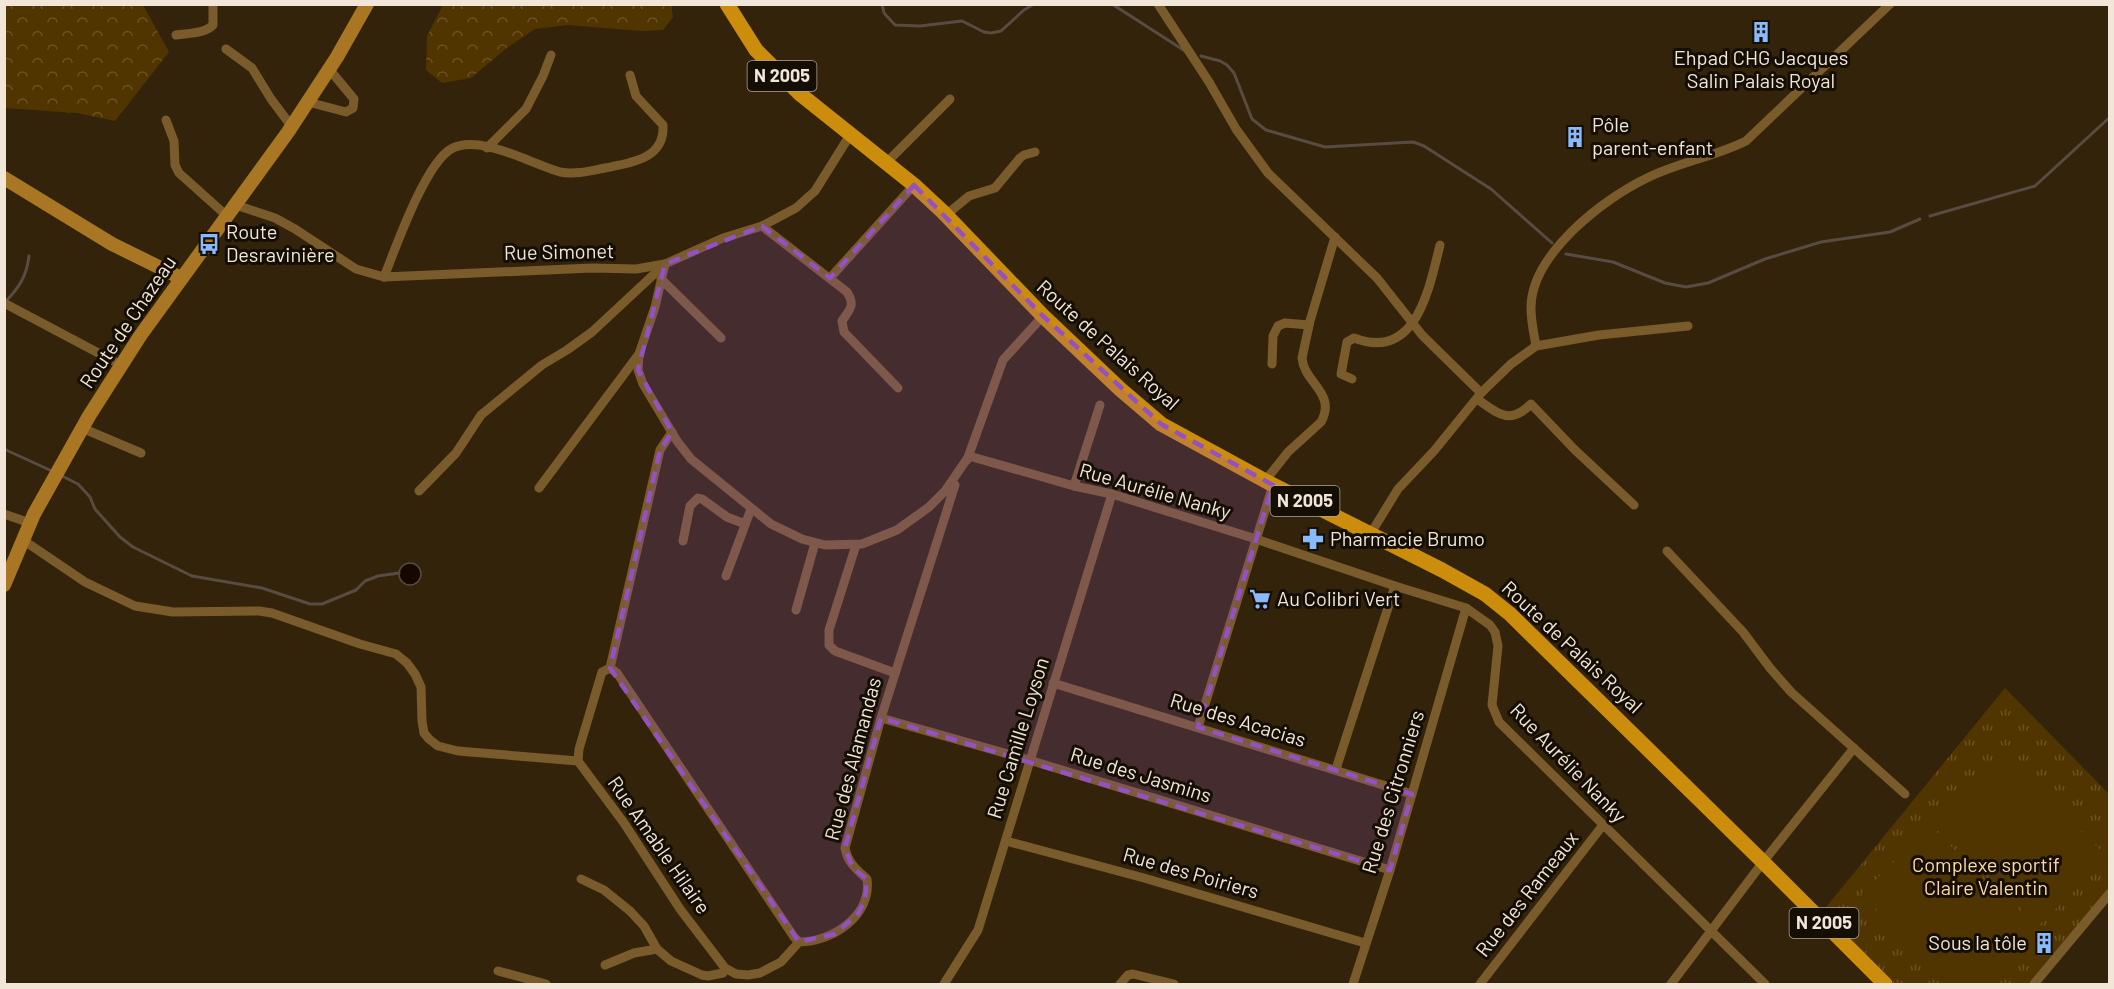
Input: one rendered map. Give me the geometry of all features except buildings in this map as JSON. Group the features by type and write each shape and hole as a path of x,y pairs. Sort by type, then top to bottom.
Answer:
{"main road":[{"name":"Route de Chazeau","path":"4,585 48,487 121,365 181,278 292,127 367,4"},
{"name":"Route de Palais Royal","path":"727,4 756,50 800,94 914,185 1043,316 1120,389 1161,424 1269,483 1371,533 1485,594 1510,614 1763,861 1884,984"},
{"path":"4,178 112,244 181,278"}],"street":[{"path":"176,35 206,31 211,28 213,4"},
{"path":"1158,4 1209,82 1236,129 1268,173 1377,278 1413,323 1479,396 1498,414 1506,416 1514,416 1531,404 1575,450 1634,505"},
{"path":"1536,345 1530,308 1537,279 1562,242 1584,220 1648,177 1730,149 1746,141 1890,4"},
{"path":"226,49 252,68 292,127"},
{"path":"487,147 526,109 551,55"},
{"path":"308,102 346,112 353,108 354,99 329,69"},
{"path":"384,277 415,202 434,167 444,153 454,147 469,143 487,147 561,172 586,172 630,164 649,155 660,144 663,125 636,96 630,75"},
{"path":"886,164 950,99"},
{"path":"166,120 174,141 175,165 179,173 227,216"},
{"name":"Rue Simonet","path":"236,205 275,218 356,269 384,277 592,268 636,269 665,264 723,238 762,226 796,208 815,191 850,135"},
{"path":"946,215 969,196 995,188 1020,158 1035,152"},
{"path":"830,278 914,185"},
{"path":"762,226 847,292 851,299 851,310 842,321 844,332 898,388"},
{"path":"1198,727 1256,539 1269,483 1288,452 1321,422 1326,409 1323,394 1303,364 1309,325 1335,237"},
{"path":"1352,379 1341,374 1347,342 1354,338 1370,343 1386,342 1400,337 1413,323 1431,284 1440,245"},
{"path":"665,264 655,307 639,354 638,370 643,384 691,459 771,524 802,539 825,546 862,544 897,530 929,507 945,491 969,456"},
{"path":"419,491 456,453 481,415 542,365 592,332 665,264"},
{"path":"661,279 721,338"},
{"path":"4,303 121,365"},
{"name":"Rue des Alamandas","path":"799,942 809,942 835,934 858,914 865,900 868,888 867,879 853,868 847,858 845,848 881,718 949,500 969,456 991,391 1004,360 1043,316"},
{"path":"1272,364 1273,336 1278,326 1285,323 1309,325"},
{"path":"1371,533 1398,489 1434,451 1479,396 1511,363 1536,345 1599,335 1688,326"},
{"path":"539,488 639,354"},
{"path":"1074,486 1100,405"},
{"path":"82,428 141,453"},
{"path":"581,879 604,890 630,911 644,926 657,949 677,965 702,975 723,973 725,968 736,974 760,973 781,962 799,942 614,670 660,450 672,432"},
{"name":"Rue Aurélie Nanky","path":"969,456 1074,486 1112,494 1466,608 1490,625 1497,638 1492,705 1498,722 1765,984"},
{"name":"Rue Camille Loyson","path":"944,984 978,930 1112,494"},
{"path":"683,541 690,506 698,498 745,524"},
{"path":"726,576 751,508"},
{"path":"4,514 30,523"},
{"path":"23,540 85,582 135,606 173,612 259,611 272,613 360,644 396,654 407,663 421,687 424,733 438,746 458,751 578,761 579,749 602,672 614,670"},
{"path":"796,610 815,543"},
{"path":"856,544 830,630 829,645 835,651 895,673"},
{"path":"1667,551 1743,632 1791,692 1905,794"},
{"path":"1336,769 1395,586"},
{"name":"Rue des Citronniers","path":"1353,984 1412,794 1466,608"},
{"name":"Rue des Acacias","path":"1053,683 1412,794"},
{"name":"Rue des Jasmins","path":"881,718 1029,760 1389,870"},
{"path":"1671,984 1763,861 1854,748"},
{"name":"Rue Amable Hilaire","path":"578,761 624,823 680,909 725,968"},
{"name":"Rue des Rameaux","path":"1480,984 1603,825"},
{"name":"Rue des Poiriers","path":"1005,841 1144,878 1365,943"},
{"path":"2034,984 2109,893"},
{"path":"606,965 634,953 657,949"},
{"path":"498,971 546,984"},
{"path":"1120,984 1132,974 1174,984"}],"highlighted area":[{"path":"914,185 1043,316 1161,424 1273,485 1198,727 1412,794 1390,870 881,718 845,848 853,868 867,879 865,900 858,914 835,934 799,942 610,668 660,450 672,432 638,370 665,264 762,226 830,278"}],"green space":[{"path":"4,5 143,5 169,52 115,121 77,113 5,108"},
{"path":"443,5 671,5 673,17 663,30 642,31 568,25 535,29 508,47 471,78 442,83 426,70 427,36"},
{"name":"Complexe sportif Claire Valentin","path":"2005,688 2109,794 2109,893 2034,984 1885,984 1818,917"},
{"path":"2002,751 2108,858 2038,926 1933,819"},
{"path":"1931,826 2036,933 1984,984 1950,984 1861,894"}],"shaded area":[{"path":"406,563 414,563 421,570 421,578 414,585 406,585 399,578 399,570"}],"waterway":[{"path":"882,4 884,13 895,25 920,26 962,21 991,33 1001,31 1034,4"},
{"path":"1112,4 1185,51"},
{"path":"1201,56 1227,65 1234,73 1252,119 1266,130 1325,147 1413,142 1424,146 1491,189 1552,243"},
{"path":"1930,216 2035,186 2110,117"},
{"path":"1566,254 1613,262 1665,283 1686,287 1708,283 1765,259 1821,242 1890,232 1920,219"},
{"path":"6,301 22,281 29,256"},
{"path":"4,449 54,472"},
{"path":"60,475 78,484 90,497 95,509 120,537 133,547 192,576 262,588 310,604 322,604 356,590 365,581 378,576 399,573"}],"place":[{"name":"Ehpad CHG Jacques Salin Palais Royal","path":"1761,32"},
{"name":"Pôle parent-enfant","path":"1575,137"},
{"name":"Route Desravinière","path":"209,244"},
{"name":"Pharmacie Brumo","path":"1313,539"},
{"name":"Au Colibri Vert","path":"1260,599"},
{"name":"Sous la tôle","path":"2044,943"}]}
